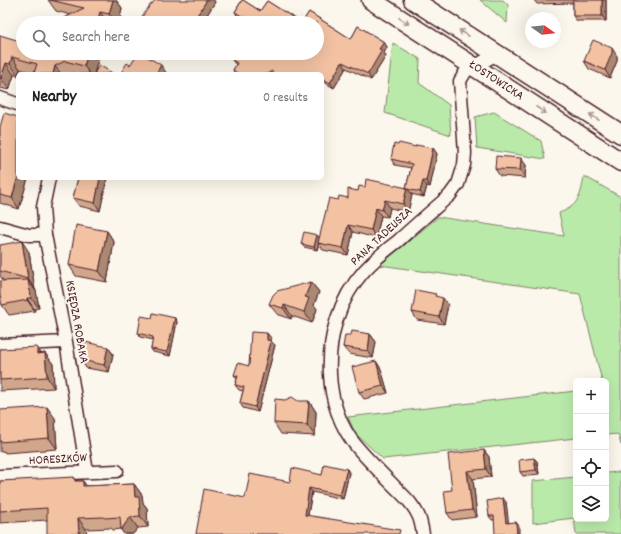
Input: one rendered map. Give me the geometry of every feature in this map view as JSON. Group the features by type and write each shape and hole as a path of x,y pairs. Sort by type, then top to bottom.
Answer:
{"main road":[{"name":"ŁOSTOWICKA","path":"371,0 621,162"},
{"name":"ŁOSTOWICKA","path":"413,0 621,134"}],"street":[{"name":"PANA TADEUSZA","path":"423,534 418,516 411,504 356,446 345,429 338,414 332,394 329,356 336,321 347,294 357,279 372,263 450,195 458,184 464,165 465,153 460,81 466,71 497,54"},
{"path":"0,98 16,104"},
{"name":"KSIĘDZA ROBAKA","path":"49,180 43,207 45,235 66,342 87,472"},
{"path":"0,227 29,235 45,235"},
{"path":"0,345 66,342"},
{"name":"HORESZKÓW","path":"0,476 117,471"}],"green space":[{"path":"480,0 503,0 508,5 507,23"},
{"path":"393,43 420,59 419,83 449,105 451,135 385,113"},
{"path":"494,112 541,141 545,159 477,148 475,117"},
{"path":"584,176 621,197 621,445 618,434 609,435 609,378 601,378 580,294 380,265 438,217 564,236 559,213 571,207 575,203 582,189"},
{"path":"573,391 573,438 383,459 355,433 348,417"},
{"path":"621,472 621,534 576,534 574,522 609,522 609,473"},
{"path":"573,477 573,518 533,523 533,481"}],"building":[{"path":"50,0 113,0 109,14 100,12 99,16 68,16 84,8"},
{"path":"155,0 207,0 197,16 142,16"},
{"path":"242,0 260,11 267,1 291,16 242,16 235,12"},
{"path":"573,0 602,0 602,16 573,16"},
{"path":"309,12 315,16 306,16"},
{"path":"324,22 351,39 358,26 384,42 379,49 382,50 368,74 342,62 330,83 324,79 324,72 236,72 233,70 237,63 232,60 324,60"},
{"path":"0,35 16,40 16,58 12,57 10,64 6,63 0,78"},
{"path":"593,40 612,48 612,53 605,70 584,61"},
{"path":"23,60 86,60 84,66 65,61 55,66 54,72 34,72 37,64"},
{"path":"133,60 153,60 161,65 157,72 121,72 127,63 130,65"},
{"path":"99,65 111,72 95,72"},
{"path":"4,113 16,116 17,180 12,198 0,195 0,127"},
{"path":"399,143 416,147 416,145 433,148 426,181 423,181 420,192 406,188 412,164 391,159 394,144 398,145"},
{"path":"496,156 521,158 520,170 495,169"},
{"path":"366,179 407,188 403,204 385,200 382,210 376,208 371,230 348,225 343,248 318,243 329,198 338,200 339,196 348,198 348,189 358,191 359,186 365,187"},
{"path":"78,180 100,180 95,203 73,198"},
{"path":"76,225 107,231 99,271 69,265"},
{"path":"304,232 317,235 314,247 301,244"},
{"path":"22,241 28,279 0,271 0,245"},
{"path":"28,280 31,298 2,305 0,281"},
{"path":"311,282 305,297 309,298 304,312 284,305 283,308 269,304 273,295 277,291"},
{"path":"416,290 436,294 435,296 443,298 439,317 412,312"},
{"path":"153,313 175,318 167,352 151,349 153,337 138,333 141,316 152,318"},
{"path":"352,331 370,334 368,351 343,347 345,335 351,335"},
{"path":"251,332 267,333 267,340 271,341 255,407 240,403 244,387 235,385 238,376 234,375 238,363 249,366"},
{"path":"85,342 108,347 104,365 81,360"},
{"path":"37,347 37,354 45,353 47,377 0,380 0,349"},
{"path":"376,361 383,386 359,392 352,367"},
{"path":"292,397 298,401 309,401 307,425 274,423 275,399 285,400"},
{"path":"47,407 49,438 0,442 0,410"},
{"path":"484,450 486,469 467,471 472,510 447,513 444,491 452,490 448,454"},
{"path":"534,458 536,470 520,472 519,460"},
{"path":"324,464 347,469 340,495 309,488 305,515 400,530 399,534 196,534 204,489 245,498 250,474 290,482 292,468 322,475"},
{"path":"74,477 75,481 83,481 83,486 134,484 135,497 139,497 140,516 130,517 121,530 120,517 78,518 79,534 47,534 47,508 0,511 0,481"},
{"path":"503,498 506,523 516,522 517,534 495,534 494,516 489,516 487,501"}]}
